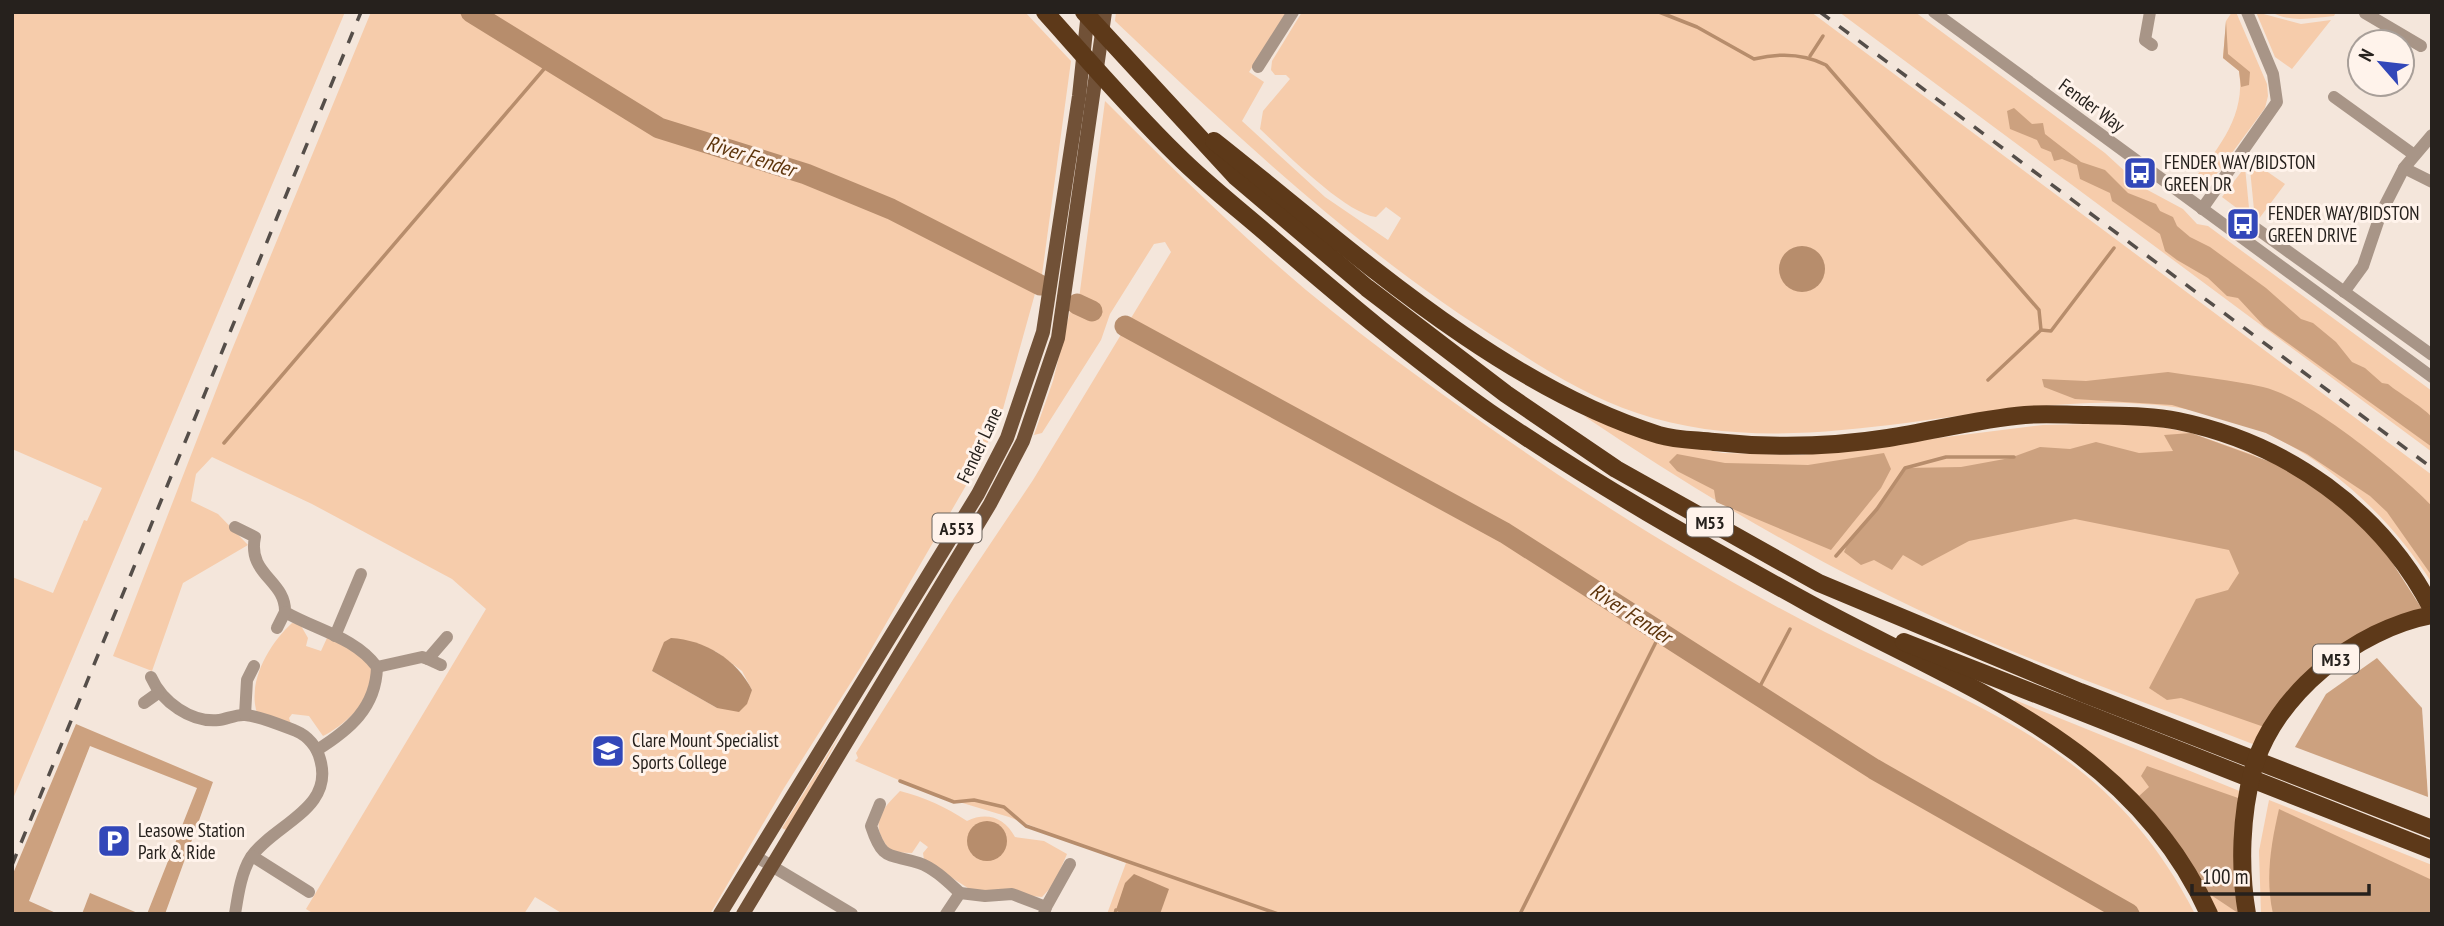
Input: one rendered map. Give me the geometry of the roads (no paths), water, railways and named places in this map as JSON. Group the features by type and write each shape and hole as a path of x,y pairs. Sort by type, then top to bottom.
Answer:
{"highway":[{"name":"M53","path":"1045,12 1178,156 1352,308 1487,410 1601,486 1810,604 2033,721 2072,747 2123,789 2151,821 2180,858 2208,914"},
{"name":"M53","path":"1086,12 1162,100 1236,177 1367,288 1506,394 1616,469 1819,583 2080,692 2432,829"},
{"name":"M53","path":"1162,100 1381,275 1500,358 1580,405 1662,436 1761,447 1884,439 2027,415 2129,416 2176,420 2261,446 2315,476 2351,505 2408,567 2432,609"},
{"name":"M53","path":"1810,604 2071,710 2432,850"},
{"name":"M53","path":"2247,914 2241,852 2253,768 2292,698 2321,670 2373,633 2410,619 2432,615"}],"main road":[{"name":"Fender Lane","path":"720,914 978,494 1007,438 1042,332 1079,96 1086,12"},
{"name":"Fender Lane","path":"743,914 990,504 1023,441 1058,338 1105,12"}],"street":[{"path":"1258,67 1293,12"},
{"name":"Fender Way","path":"1934,12 2432,377"},
{"path":"2150,12 2145,40 2152,45"},
{"path":"2202,209 2277,102 2273,74 2246,12"},
{"path":"2365,13 2383,17 2421,46"},
{"path":"2334,97 2413,154"},
{"path":"2344,292 2363,266 2381,213 2404,168 2413,154 2432,135"},
{"path":"2404,168 2432,182"},
{"path":"2257,229 2432,355"},
{"path":"2283,270 2294,256"},
{"path":"264,524 255,537 260,569 285,599 285,612 277,628"},
{"path":"234,527 255,537"},
{"path":"335,636 360,574"},
{"path":"285,612 365,652 377,667 370,702 360,716 344,733 317,750"},
{"path":"428,659 447,637"},
{"path":"377,667 422,657 441,665"},
{"path":"245,715 247,680 254,666"},
{"path":"151,677 158,693 172,704 199,718 216,721 245,715 299,732 317,750 323,774 319,793 308,807 252,856 245,871 235,914"},
{"path":"144,703 158,693"},
{"path":"880,804 871,826 878,846 898,860 919,863 960,892 985,896 1012,894 1045,910 1070,864"},
{"path":"252,856 310,891"},
{"path":"755,856 852,914"},
{"path":"946,914 960,892"}],"waterway":[{"name":"River Fender","path":"471,12 659,128 806,174 891,209 1040,285"},
{"path":"1659,12 1697,27 1754,59 1791,55 1826,65 2039,310 2041,330 2051,331 2114,248"},
{"path":"1810,56 1823,36"},
{"path":"224,443 550,62"},
{"name":"River Fender","path":"1077,304 1092,311"},
{"name":"River Fender","path":"1125,326 1505,533 1874,769 2129,914"},
{"path":"1988,380 2041,330"},
{"path":"1836,556 1877,509 1905,468 1946,457 2014,457"},
{"path":"1757,692 1790,629"},
{"path":"1520,914 1660,634"},
{"path":"900,781 954,802 974,800 1004,807 1026,826 1278,914"},
{"path":"1115,914 1116,910"}],"railway":[{"path":"12,865 361,12"},
{"path":"1820,12 2432,468"}],"place":[{"name":"FENDER WAY/BIDSTON GREEN DR","path":"2140,173"},
{"name":"FENDER WAY/BIDSTON GREEN DRIVE","path":"2243,224"},
{"name":"Clare Mount Specialist Sports College","path":"608,751"},
{"name":"Leasowe Station Park & Ride","path":"114,841"}]}
